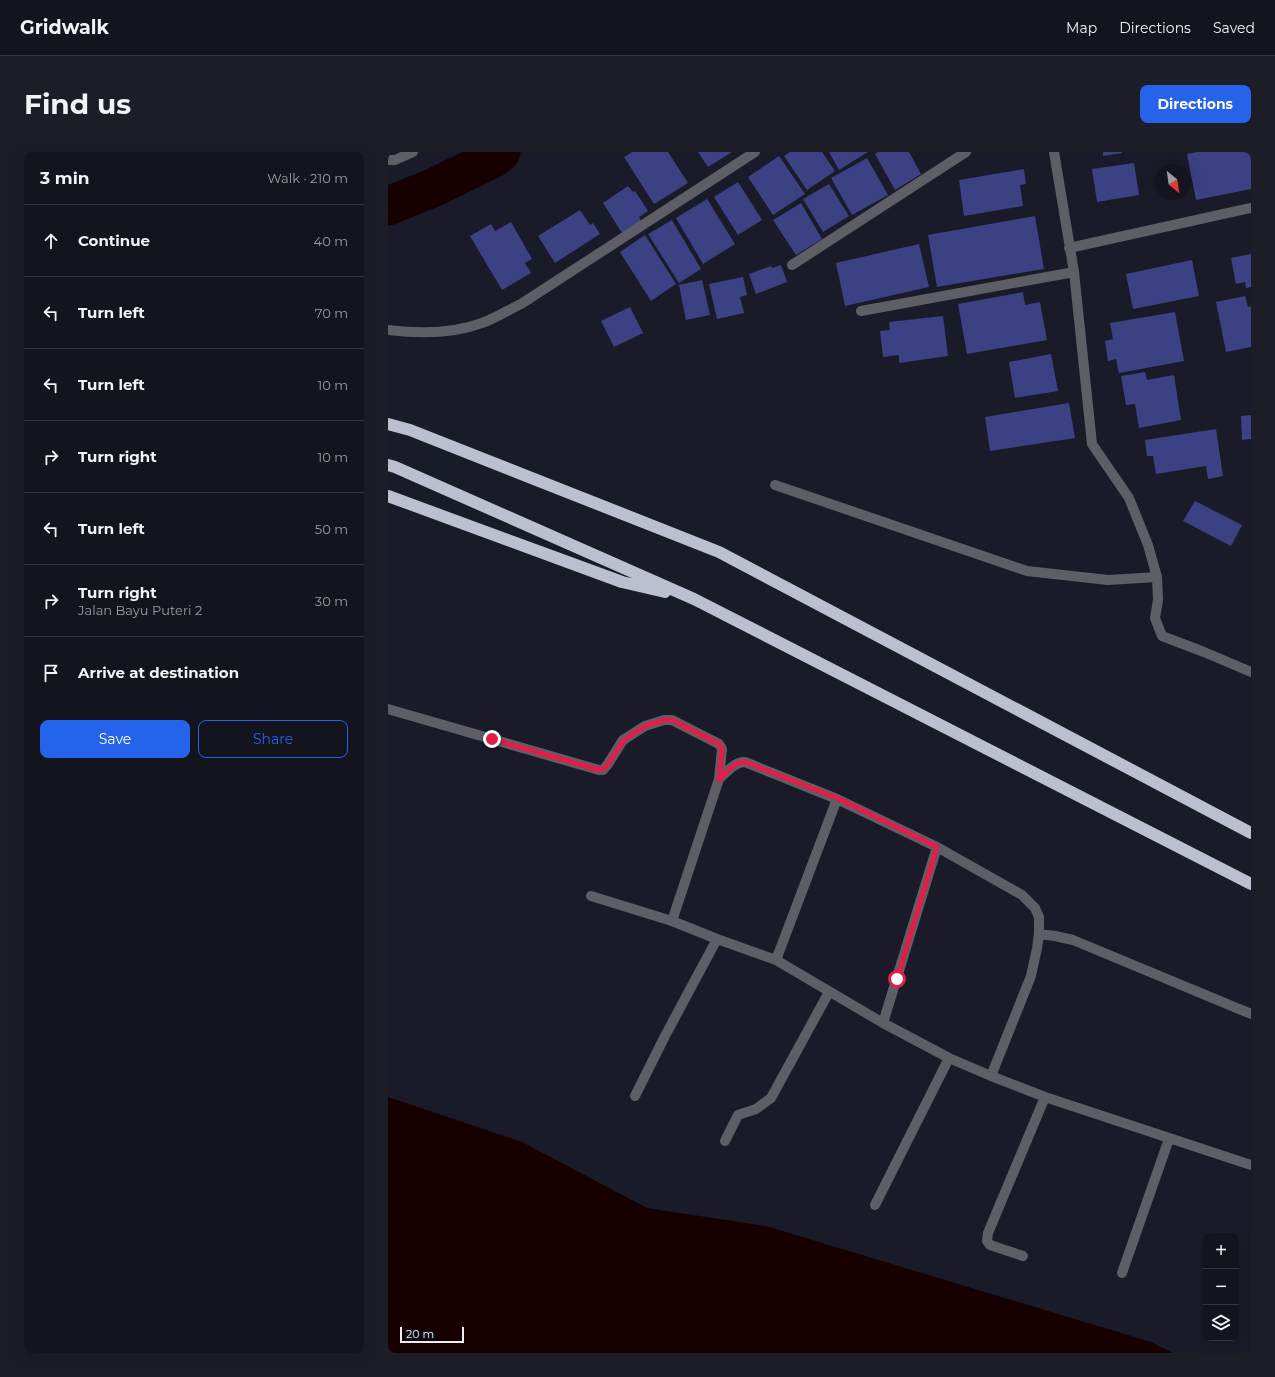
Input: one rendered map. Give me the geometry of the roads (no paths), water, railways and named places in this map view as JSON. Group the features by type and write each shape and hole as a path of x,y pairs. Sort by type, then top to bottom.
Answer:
{"highway":[{"path":"388,424 410,430 719,552 1251,833"},
{"path":"392,466 694,599 1251,884"},
{"path":"388,496 622,582 694,599"}],"street":[{"path":"388,160 395,160 413,152"},
{"path":"388,330 413,333 448,332 482,323 521,304 755,152"},
{"path":"792,265 966,152"},
{"path":"1054,152 1074,272 1092,444 1129,498 1148,545 1157,577 1158,600 1155,618 1162,636 1251,672"},
{"path":"1069,248 1251,208"},
{"path":"861,311 1074,272"},
{"path":"775,484 1027,571 1108,580 1157,577"},
{"path":"388,709 597,770 603,770 624,740 641,728 651,723 664,720 672,720 719,744 722,749 719,780 672,921"},
{"path":"719,780 736,763 740,761 837,798 937,847 1022,895 1035,908 1039,916 1039,934 1030,976 991,1076"},
{"path":"776,960 837,798"},
{"path":"883,1023 937,847"},
{"path":"591,896 672,921 776,960 883,1023 949,1058 991,1076 1046,1097 1251,1165"},
{"path":"1039,934 1073,940 1251,1014"},
{"path":"635,1096 717,939"},
{"path":"724,1141 738,1114 756,1109 771,1098 829,992"},
{"path":"875,1205 949,1058"},
{"path":"1023,1256 990,1244 987,1241 988,1233 1046,1097"},
{"path":"1122,1273 1169,1139"}],"waterway":[{"path":"388,206 435,187 494,158 501,152"}]}
